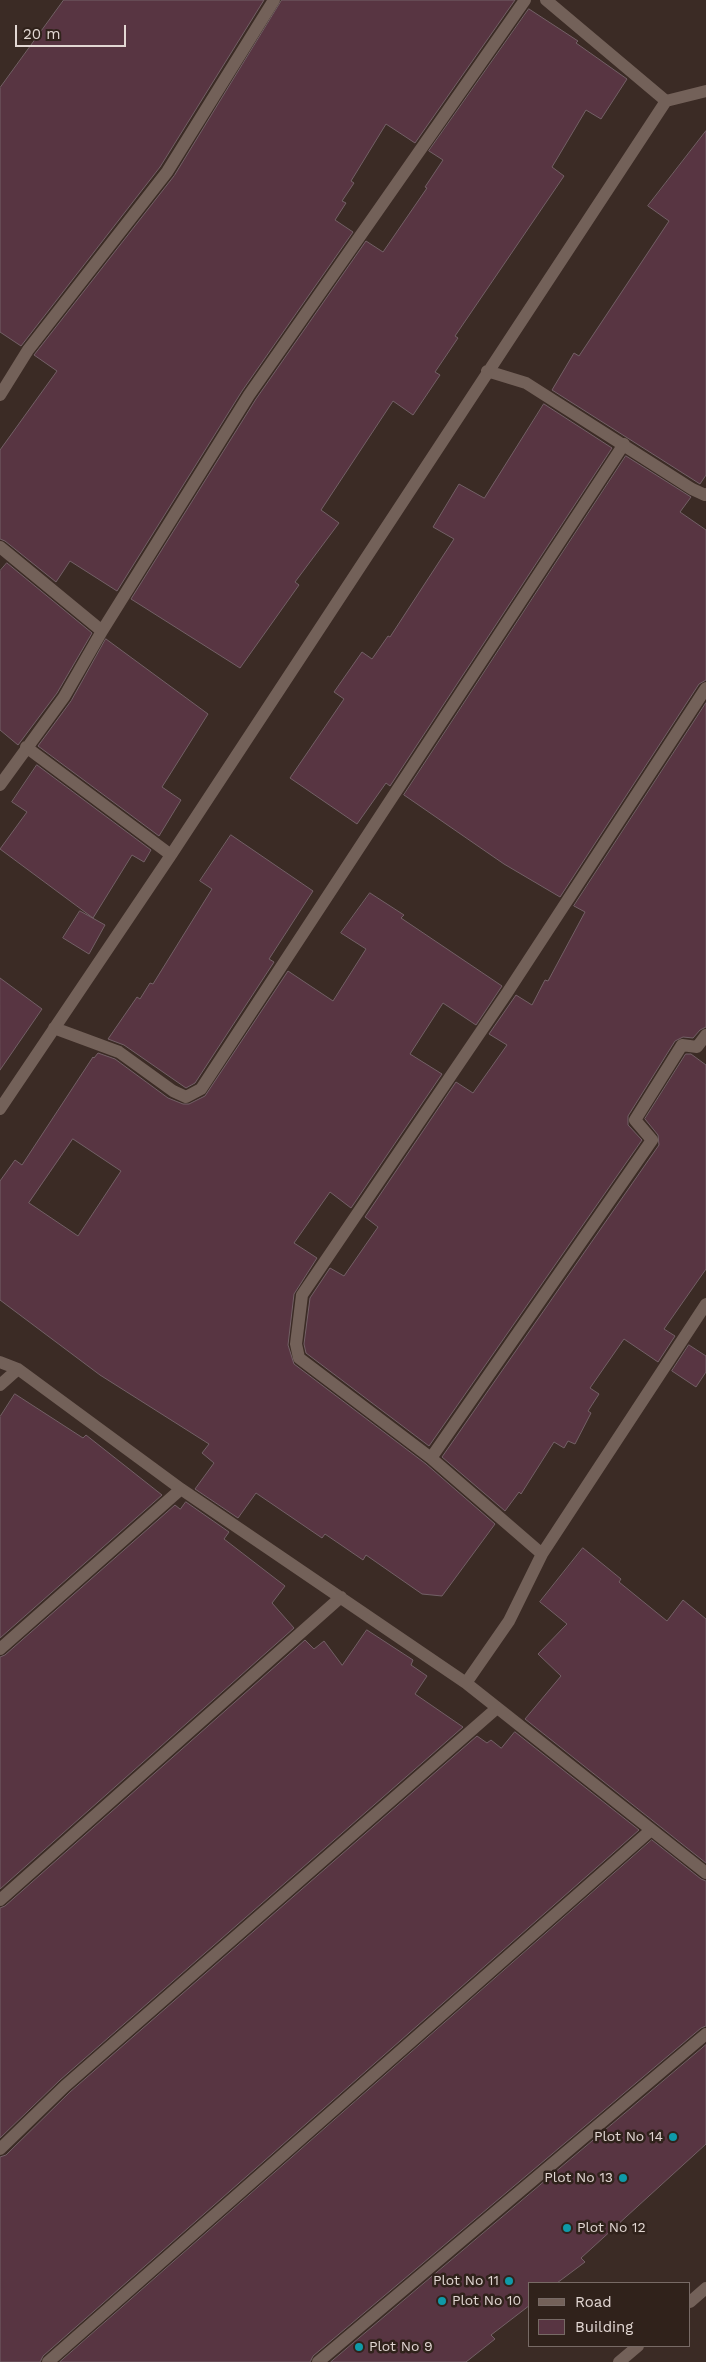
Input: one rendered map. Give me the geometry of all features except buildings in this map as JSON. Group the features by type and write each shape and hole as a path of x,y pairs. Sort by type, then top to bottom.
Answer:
{"street":[{"path":"0,395 28,350 166,172 274,0"},
{"path":"0,785 64,697 102,631 249,395 525,0"},
{"path":"546,0 666,101"},
{"path":"0,1109 171,855 666,101 706,91"},
{"path":"487,371 526,383 692,489 704,495 706,494"},
{"path":"54,1028 119,1052 173,1091 186,1097 201,1089 624,444"},
{"path":"0,547 102,631"},
{"path":"542,1554 431,1458 298,1358 296,1344 302,1294 507,993 706,688"},
{"path":"26,747 171,855"},
{"path":"431,1458 652,1140 635,1120 682,1045 698,1048 706,1035"},
{"path":"466,1683 509,1621 542,1554 706,1304"},
{"path":"0,1362 18,1369 181,1489 466,1683 706,1873"},
{"path":"0,1385 18,1369"},
{"path":"0,1649 181,1489"},
{"path":"0,1900 341,1597"},
{"path":"0,2149 73,2080 497,1708"},
{"path":"48,2362 651,1830"},
{"path":"318,2362 706,2034"},
{"path":"691,2301 706,2288"},
{"path":"619,2362 637,2347"}],"place":[{"name":"Plot No 14","path":"673,2137"},
{"name":"Plot No 13","path":"623,2178"},
{"name":"Plot No 12","path":"567,2228"},
{"name":"Plot No 11","path":"509,2281"},
{"name":"Plot No 10","path":"442,2301"},
{"name":"Plot No 9","path":"359,2347"}]}
